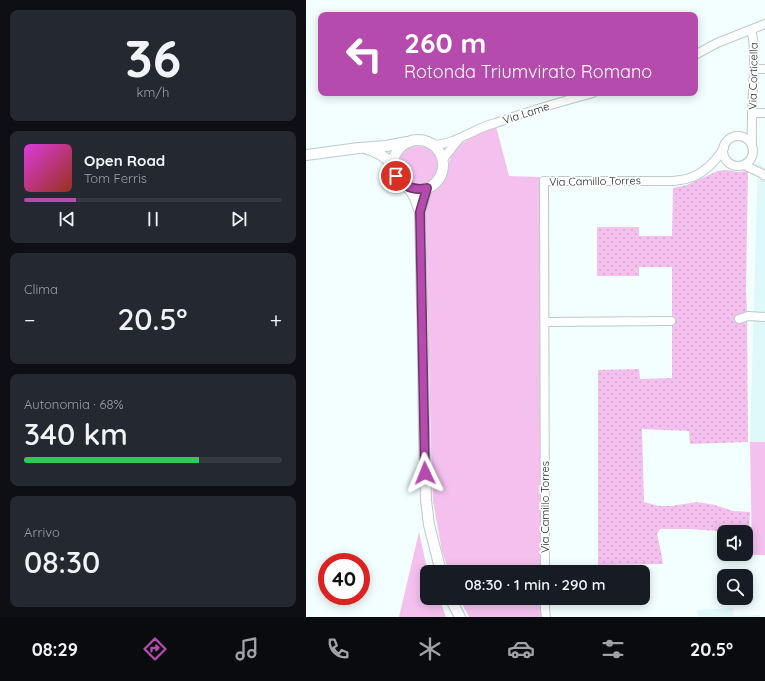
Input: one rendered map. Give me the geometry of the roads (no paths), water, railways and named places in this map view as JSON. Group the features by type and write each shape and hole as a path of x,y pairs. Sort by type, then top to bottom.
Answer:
{"street":[{"path":"698,53 717,43 765,24"},
{"name":"Via Corticella","path":"751,30 754,45 754,91 751,122 752,150 755,161 763,174"},
{"path":"754,69 765,69"},
{"name":"Via Lame","path":"432,144 440,145 496,122 582,96"},
{"path":"752,113 765,113"},
{"name":"Via Corticella","path":"724,148 728,140 744,133 751,122"},
{"path":"739,136 747,140 752,150 751,158 744,165"},
{"name":"Via Lame","path":"442,160 460,138"},
{"path":"306,155 386,146 414,140 422,140 432,144 439,152 442,160 442,169 439,179 427,188 417,190 409,188 396,176 393,166 394,158 401,146 407,142"},
{"path":"359,148 378,153 386,158 393,166"},
{"path":"724,148 723,152 725,157 731,164"},
{"name":"Via Camillo Torres","path":"545,565 544,181 686,179 698,174 710,166 724,148"},
{"name":"Via Camillo Torres","path":"710,166 718,164 731,164"},
{"name":"Via Corticella","path":"731,164 735,166 744,165 763,174"},
{"path":"409,188 415,198 420,212"},
{"path":"427,188 420,212 426,500 439,565"},
{"path":"739,319 748,316 765,317"},
{"path":"545,322 670,321"},
{"path":"454,605 460,617"},
{"path":"545,605 546,616"}]}
